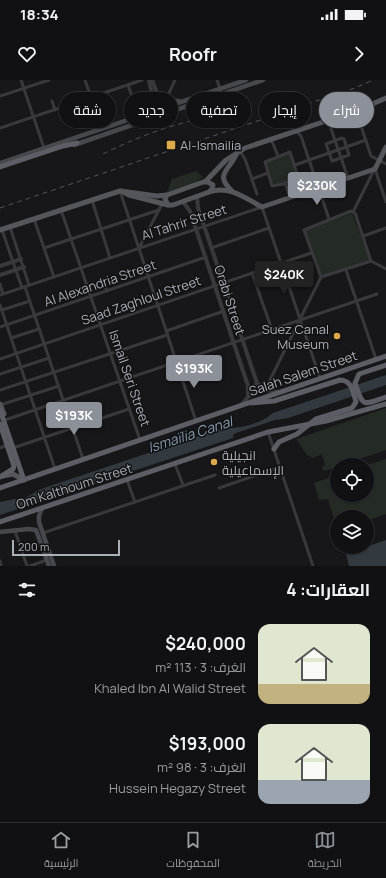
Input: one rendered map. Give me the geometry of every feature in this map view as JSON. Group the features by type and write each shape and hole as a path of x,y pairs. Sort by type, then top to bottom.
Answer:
{"highway":[{"path":"0,168 63,146 77,144"},
{"name":"Salah Salem Street","path":"0,488 386,356"},
{"path":"352,384 359,374 386,365"},
{"path":"247,403 274,401 340,380 352,384 358,400"},
{"path":"358,400 368,403 386,397"},
{"path":"274,449 279,442 297,434 319,418 352,408 358,400"},
{"name":"Om Kalthoum Street","path":"0,522 268,432 309,425 354,414 386,404"},
{"path":"0,410 4,433 14,467 0,477"},
{"path":"0,424 13,448 24,480"}],"main road":[{"path":"178,103 246,80"},
{"path":"178,109 263,80"},
{"path":"374,103 386,98"},
{"path":"178,101 183,101"},
{"path":"374,104 386,101"},
{"path":"205,182 226,160 239,151 319,123"},
{"path":"77,144 124,127"},
{"path":"0,162 101,128"},
{"path":"375,169 386,147"},
{"path":"233,192 223,182 222,177 239,151"},
{"name":"Al Tahrir Street","path":"262,207 375,169"},
{"path":"1,230 120,191 167,195 208,181 212,184 212,189 210,192"},
{"path":"120,191 129,196 168,206 220,189 233,192 262,207"},
{"path":"167,195 165,200 168,206"},
{"path":"0,404 6,420 4,433"},
{"path":"0,477 13,474 24,480"},
{"path":"42,508 38,519 54,566"},
{"path":"0,532 29,529 36,530 49,566"}],"street":[{"path":"21,80 44,148"},
{"path":"0,96 49,80"},
{"path":"85,80 89,92"},
{"path":"106,92 142,80"},
{"path":"149,80 152,92"},
{"path":"152,80 159,92"},
{"path":"168,92 175,80"},
{"path":"217,80 220,89"},
{"path":"128,85 130,92"},
{"path":"52,101 55,110"},
{"path":"0,128 59,109"},
{"path":"331,128 348,178"},
{"path":"362,128 371,156 386,164"},
{"path":"295,131 301,136 329,219"},
{"path":"344,138 347,147 349,156 332,161 326,144 344,138"},
{"path":"271,139 278,156"},
{"path":"295,165 366,140"},
{"path":"239,151 245,159 257,194"},
{"path":"291,153 295,165 298,177 273,187 266,161 291,153"},
{"path":"375,169 385,198"},
{"path":"265,390 321,277 304,230 329,219 353,212 375,169"},
{"path":"252,179 268,173"},
{"path":"285,183 290,197"},
{"path":"120,191 196,421"},
{"name":"Orabi Street","path":"197,196 197,205 257,383"},
{"path":"92,200 110,258"},
{"name":"Orabi Street","path":"183,202 190,211 206,257 249,387 248,397"},
{"path":"139,248 162,204"},
{"path":"262,207 320,378"},
{"name":"Al Tahrir Street","path":"2,294 262,207"},
{"name":"Ismail Seri Street","path":"62,210 140,440"},
{"path":"44,248 159,210"},
{"path":"353,212 371,261 386,269"},
{"path":"34,219 54,277"},
{"path":"10,227 29,285"},
{"path":"211,248 269,228"},
{"path":"363,236 386,228"},
{"path":"1,230 16,270 30,301 83,459"},
{"name":"Saad Zaghloul Street","path":"0,359 312,253"},
{"name":"Al Alexandria Street","path":"0,327 206,257"},
{"path":"0,266 21,259"},
{"path":"321,277 371,261"},
{"path":"0,275 24,267"},
{"path":"346,270 376,360"},
{"path":"252,273 272,330"},
{"path":"103,280 106,291"},
{"path":"0,284 2,294"},
{"path":"6,420 377,294"},
{"path":"1,310 30,301"},
{"path":"0,305 55,469"},
{"path":"166,331 224,311"},
{"path":"11,338 39,329"},
{"path":"0,390 167,335"},
{"path":"0,374 49,358"},
{"path":"249,387 254,387 257,383 265,390"},
{"path":"0,404 59,386"},
{"path":"241,405 257,390 281,392"},
{"path":"13,448 129,409"},
{"path":"268,432 313,566"},
{"path":"0,448 7,445"},
{"path":"175,464 183,485"},
{"path":"219,488 280,467"},
{"path":"43,533 215,475"},
{"path":"127,480 135,502"},
{"path":"15,531 28,566 47,560"},
{"path":"0,561 1,566"}],"shaded area":[{"path":"289,153 298,176 273,187 266,161"},
{"path":"196,171 203,177 194,183 167,192 172,179"},
{"path":"352,213 370,260 322,277 305,229"},
{"path":"386,375 386,385 288,418 275,420 236,433 233,435 233,438 0,515 0,502 20,498 23,499 41,489 229,426 231,428 236,428 247,426 264,419 273,413"},
{"path":"386,408 386,450 363,458 330,458 330,469 324,471 322,467 325,465 322,454 313,458 307,455 296,439"},
{"path":"386,459 386,514 374,518 374,510 331,510 328,499 319,500 314,483 330,477 330,502 374,502 374,463"},
{"path":"386,540 386,566 349,566 346,554 374,554 374,544"}],"railway":[{"path":"0,208 355,88 373,80"},
{"path":"103,154 132,140 186,123"}],"place":[{"name":"Al-Ismailia","path":"171,145"},
{"name":"Suez Canal Museum","path":"337,336"},
{"name":"انجيلية الإسماعيلية","path":"214,462"}],"water label":[{"name":"Ismaïlia Canal","path":"190,434"}]}
